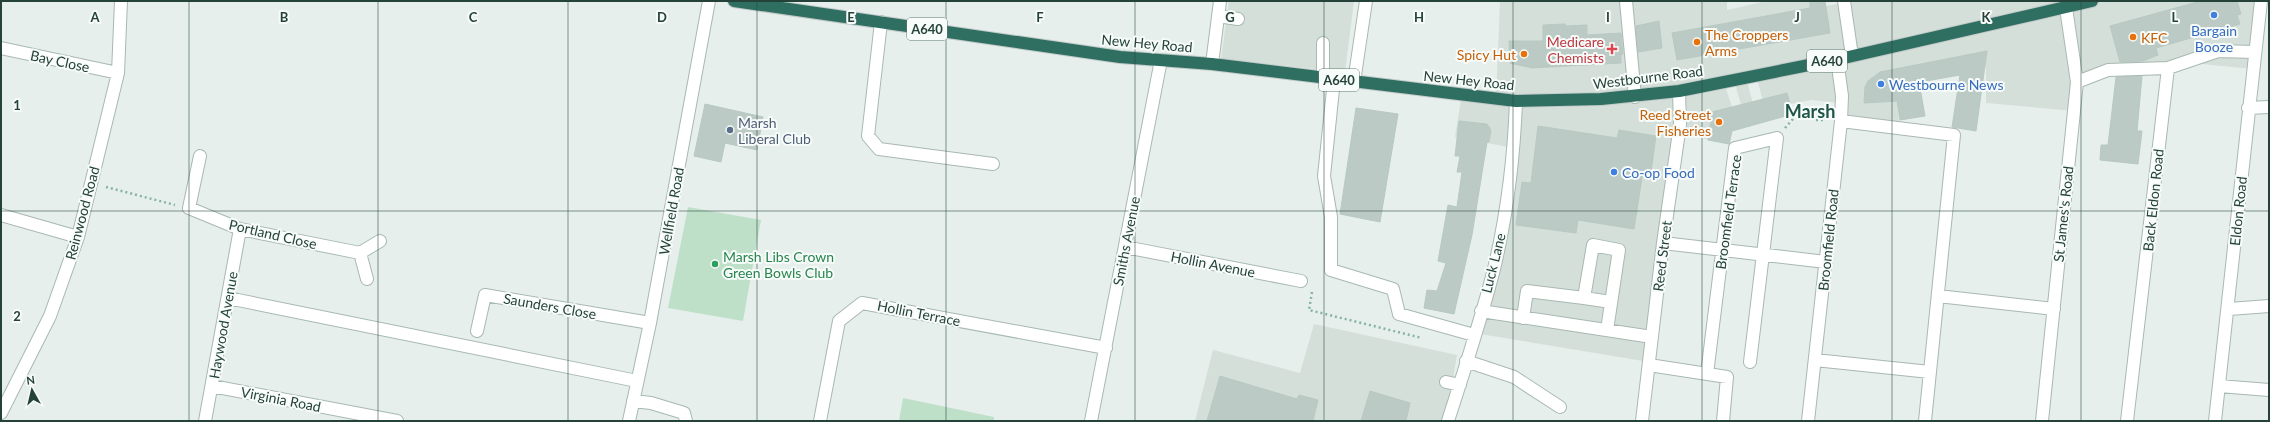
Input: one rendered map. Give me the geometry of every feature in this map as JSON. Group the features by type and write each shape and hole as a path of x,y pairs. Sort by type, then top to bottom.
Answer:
{"highway":[{"name":"New Hey Road","path":"734,1 1120,57 1212,64 1516,101 1559,101"},
{"name":"Westbourne Road","path":"1559,101 1635,96 1678,91 1852,56 2092,1"}],"street":[{"name":"Reinwood Road","path":"1,413 50,316 78,237 118,73 121,1"},
{"name":"Wellfield Road","path":"628,421 650,323 709,1"},
{"path":"1212,64 1220,1"},
{"path":"1354,82 1366,1"},
{"path":"1626,1 1635,96"},
{"path":"1844,1 1852,56"},
{"name":"Eldon Road","path":"2215,421 2229,309 2248,108 2261,1"},
{"name":"St James's Road","path":"2042,421 2077,82 2066,8"},
{"path":"1218,16 1238,19"},
{"path":"881,22 868,136 879,149 993,164"},
{"path":"1324,43 1328,79 1324,176 1331,217 1331,270 1393,289 1399,314 1474,335"},
{"name":"Bay Close","path":"1,48 118,73"},
{"path":"2077,82 2108,70 2168,68 2218,51 2254,52"},
{"name":"Broomfield Road","path":"1808,421 1841,121 1842,96 1837,59"},
{"name":"Smiths Avenue","path":"1091,421 1161,60"},
{"name":"Back Eldon Road","path":"2127,421 2168,68"},
{"name":"Reed Street","path":"1642,421 1663,243 1680,125 1678,91"},
{"name":"Luck Lane","path":"1448,421 1494,270 1507,202 1514,148 1516,101"},
{"path":"2248,108 2269,107"},
{"path":"1841,121 1954,135 1925,421"},
{"name":"Broomfield Terrace","path":"1707,374 1735,148 1777,138 1750,362"},
{"path":"189,208 200,156"},
{"name":"Portland Close","path":"189,208 240,229 360,253"},
{"path":"1,215 78,237"},
{"name":"Haywood Avenue","path":"205,421 240,229"},
{"path":"367,279 360,253 380,241"},
{"path":"1663,243 1826,262"},
{"path":"1584,298 1592,245 1619,250 1607,330"},
{"name":"Hollin Avenue","path":"1125,247 1301,281"},
{"path":"1523,318 1527,291 1611,302"},
{"name":"Saunders Close","path":"477,331 485,295 650,323"},
{"path":"1938,296 2054,309"},
{"path":"228,298 637,381"},
{"name":"Hollin Terrace","path":"820,421 839,321 862,303 1106,348"},
{"path":"2229,309 2269,306"},
{"path":"1481,311 1652,336"},
{"path":"1815,360 1930,372"},
{"path":"1466,361 1514,377 1560,407"},
{"path":"1649,365 1727,377 1722,421"},
{"path":"1446,382 1460,385"},
{"name":"Virginia Road","path":"212,386 397,421"},
{"path":"2219,386 2269,390"},
{"path":"633,401 651,403 684,413 686,421"}],"path":[{"path":"91,184 189,208"},
{"path":"1301,281 1313,283 1309,310 1424,339"}],"shaded area":[{"path":"1229,1 1354,1 1345,72 1221,59"},
{"path":"1500,1 1727,1 1727,10 1766,1 1810,1 1811,9 1852,1 2261,1 2252,69 2202,64 2108,70 2077,82 2074,111 1986,103 1986,67 1961,64 1955,76 1895,88 1900,129 1841,121 1842,103 1811,100 1790,104 1793,114 1768,120 1756,75 1746,78 1758,122 1741,105 1734,80 1724,82 1739,129 1732,131 1730,144 1708,140 1680,130 1649,362 1474,333 1514,148 1455,137 1462,94 1496,98"},
{"path":"1314,324 1457,355 1446,421 1195,421 1213,350 1300,373"}],"green space":[{"name":"Marsh Libs Crown Green Bowls Club","path":"688,207 761,220 743,321 668,308"},
{"path":"903,398 994,417 994,421 899,421"}],"building":[{"path":"1810,1 1825,1 1830,33 1677,60 1672,33 1810,8"},
{"path":"2201,1 2237,1 2241,14 2237,15 2240,24 2156,48 2158,55 2143,61 2120,62 2110,26"},
{"path":"1659,21 1662,48 1638,52 1636,26"},
{"path":"1565,24 1566,26 1587,25 1587,35 1621,33 1623,54 1621,55 1621,63 1532,68 1510,63 1509,41 1543,41 1543,25"},
{"path":"1987,51 1976,131 1952,127 1960,75 1919,82 1925,116 1900,120 1897,101 1864,103 1865,87 1868,81 1880,72"},
{"path":"2142,76 2137,131 2142,131 2138,164 2100,160 2101,145 2108,145 2116,77"},
{"path":"1787,93 1793,114 1732,131 1729,144 1708,140 1712,112"},
{"name":"Marsh Liberal Club","path":"705,104 763,117 757,150 725,143 721,162 694,156"},
{"path":"1356,108 1398,114 1380,222 1340,214"},
{"path":"1459,121 1487,124 1491,130 1489,142 1487,142 1472,235 1454,314 1424,308 1427,290 1437,291 1446,263 1438,261 1448,205 1457,207 1462,172 1457,172 1460,156 1455,156"},
{"path":"1538,126 1617,138 1619,130 1656,136 1651,172 1643,171 1634,229 1578,220 1576,233 1516,225 1522,182 1531,183"},
{"path":"1220,376 1297,399 1299,395 1318,400 1313,421 1207,421"},
{"path":"1370,391 1410,403 1406,421 1361,421"}],"place":[{"name":"Bargain Booze","path":"2214,15"},
{"name":"KFC","path":"2133,37"},
{"name":"The Croppers Arms","path":"1697,42"},
{"name":"Medicare Chemists","path":"1612,49"},
{"name":"Spicy Hut","path":"1524,54"},
{"name":"Westbourne News","path":"1881,84"},
{"name":"Reed Street Fisheries","path":"1719,122"},
{"name":"Marsh Liberal Club","path":"730,130"},
{"name":"Co-op Food","path":"1614,172"},
{"name":"Marsh Libs Crown Green Bowls Club","path":"715,264"}],"district":[{"name":"Marsh","path":"1810,111"}]}
